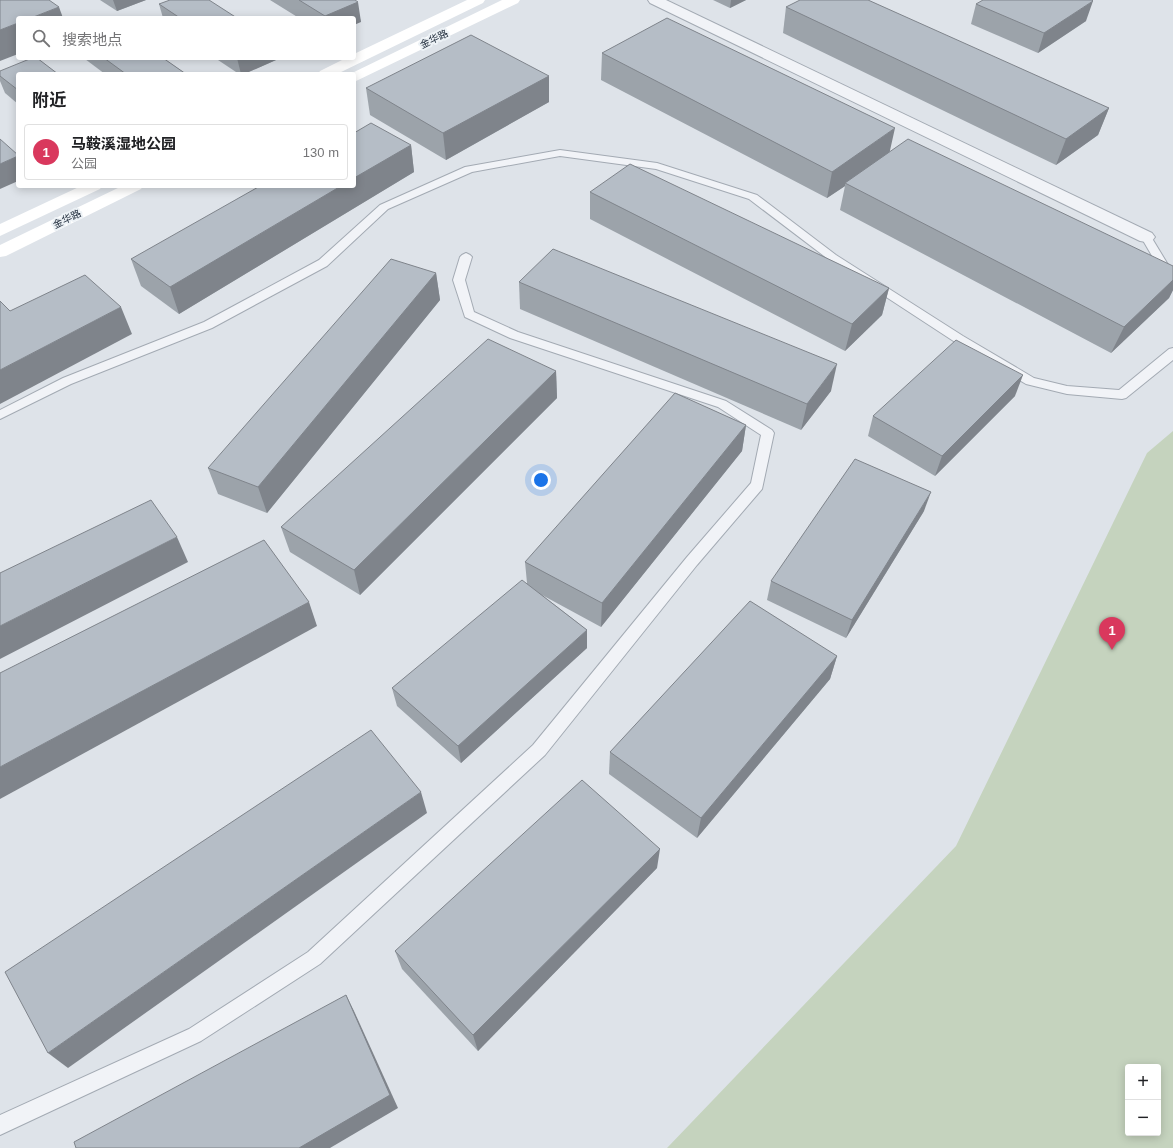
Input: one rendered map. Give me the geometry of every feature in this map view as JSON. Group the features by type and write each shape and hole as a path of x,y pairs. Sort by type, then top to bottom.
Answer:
{"main road":[{"name":"金华路","path":"356,77 513,0"},
{"name":"金华路","path":"356,59 475,1"},
{"name":"金华路","path":"329,72 354,60"},
{"name":"金华路","path":"0,231 90,188"},
{"name":"金华路","path":"0,252 131,188"}],"street":[{"path":"655,0 1146,237"}],"lane":[{"path":"0,414 67,381 208,325 323,263 384,206 469,169 560,152 658,166 753,198 832,256 959,339 1030,381 1067,390 1122,395 1171,356 1173,352"},
{"path":"1146,237 1173,282"},
{"path":"0,1125 195,1035 314,958 539,750 692,561 758,484 768,433 722,404 514,335 469,314 459,280 466,257"}],"green space":[{"path":"1173,431 1173,1148 667,1148 956,846 1147,453"}],"building":[{"path":"0,0 49,0 59,7 36,16 16,16 16,24 0,30"},
{"path":"170,0 209,0 234,16 177,16 159,4"},
{"path":"299,0 355,0 358,2 325,16"},
{"path":"800,0 868,0 1109,108 1066,139 786,7"},
{"path":"983,0 1093,1 1044,33 976,4"},
{"path":"667,18 895,128 832,172 602,53"},
{"path":"471,35 549,76 443,133 366,88"},
{"path":"27,60 40,60 55,72 16,72 16,88 0,76 0,71"},
{"path":"107,60 166,60 183,72 123,72"},
{"path":"371,123 411,145 356,177 356,132"},
{"path":"0,139 16,153 16,157 0,164"},
{"path":"908,139 1173,266 1173,280 1124,327 845,183"},
{"path":"630,164 889,288 852,324 590,192"},
{"path":"256,188 338,188 170,287 131,259"},
{"path":"553,249 837,364 807,404 519,282"},
{"path":"391,259 436,273 258,487 208,468"},
{"path":"85,275 121,307 0,370 0,301 10,311"},
{"path":"488,339 556,371 354,570 281,527"},
{"path":"956,340 1023,375 942,456 873,416"},
{"path":"675,393 746,425 602,603 525,562"},
{"path":"855,459 931,492 852,620 771,581"},
{"path":"151,500 177,537 0,626 0,573"},
{"path":"264,540 309,602 0,767 0,673"},
{"path":"522,580 587,630 458,746 392,688"},
{"path":"750,601 837,656 701,818 610,752"},
{"path":"371,730 421,792 48,1053 5,972"},
{"path":"582,780 660,849 473,1035 395,951"},
{"path":"346,995 390,1095 299,1148 76,1148 74,1142"}],"place":[{"name":"马鞍溪湿地公园","path":"1112,650"}]}
